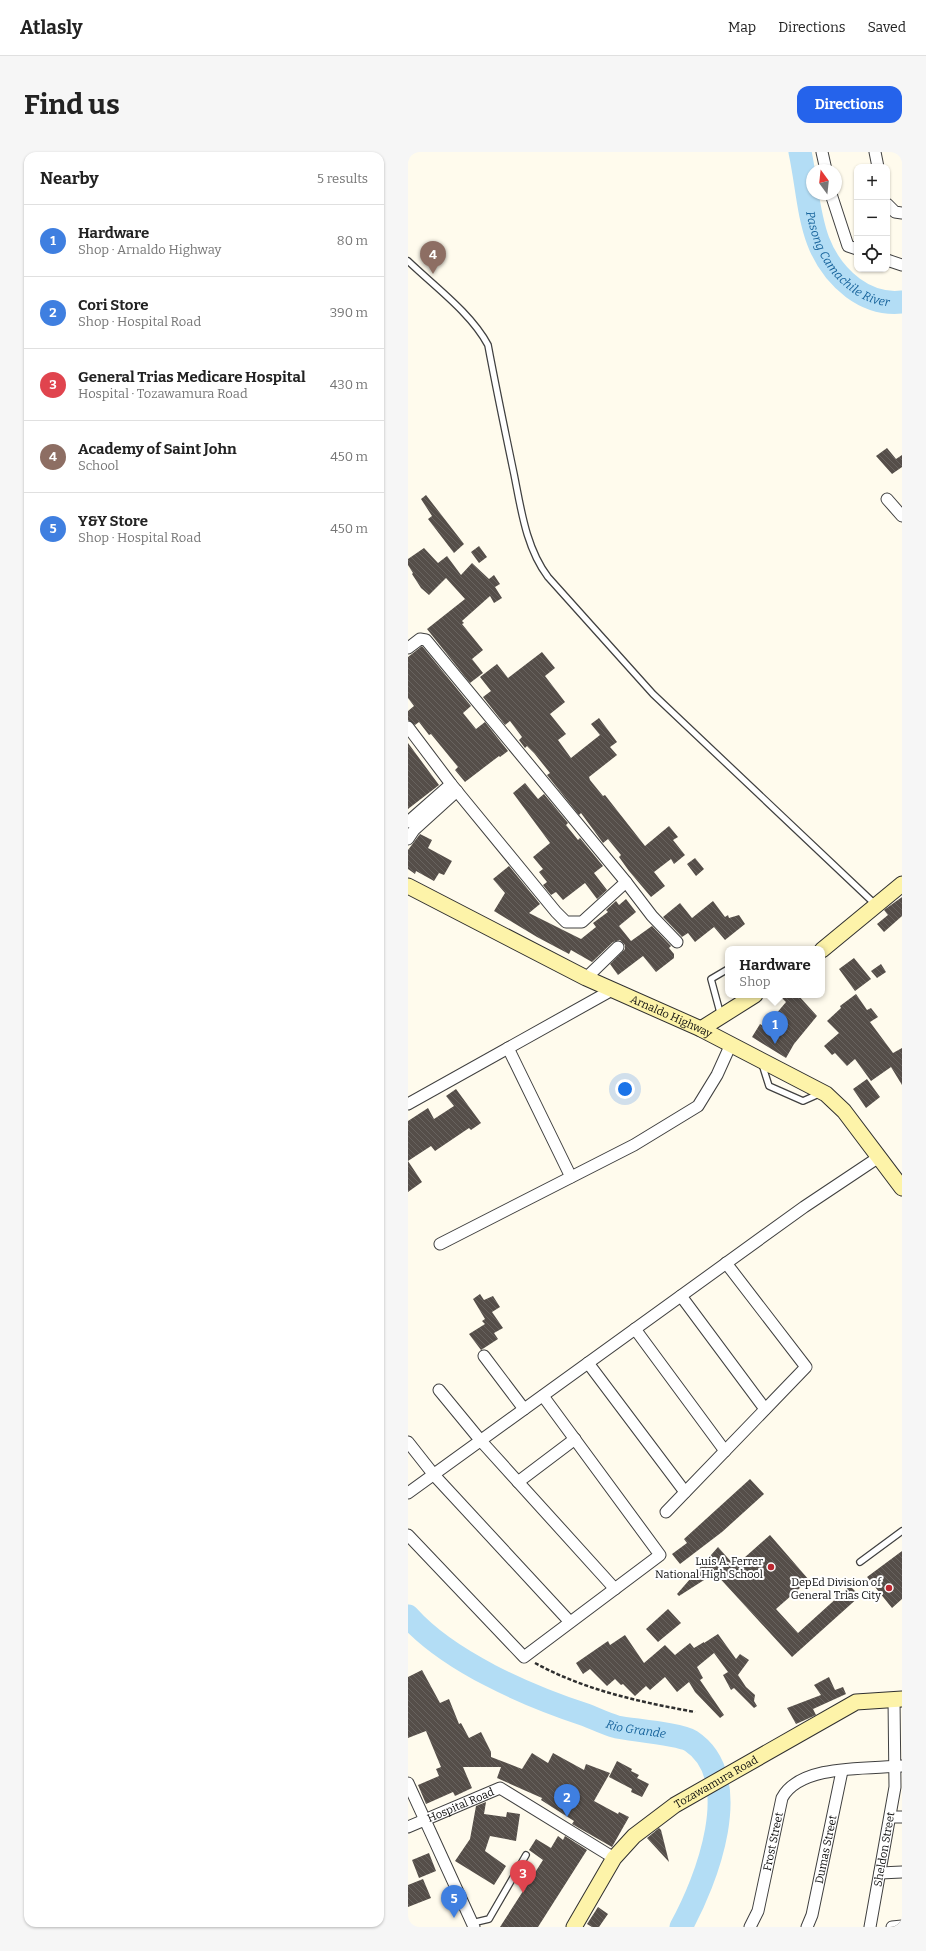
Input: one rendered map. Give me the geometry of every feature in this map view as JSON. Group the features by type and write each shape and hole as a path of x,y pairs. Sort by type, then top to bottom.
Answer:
{"main road":[{"path":"825,948 902,884"},
{"name":"Arnaldo Highway","path":"408,886 586,978 701,1029 823,1093 844,1111 902,1188"},
{"path":"701,1029 750,998"},
{"name":"Tozawamura Road","path":"574,1927 614,1858 634,1836 675,1805 856,1702 898,1699"}],"street":[{"path":"822,152 825,164"},
{"path":"875,152 877,164"},
{"path":"833,200 848,246 854,248"},
{"path":"890,207 895,212 902,214"},
{"path":"890,261 902,265"},
{"path":"888,499 902,516"},
{"path":"408,648 420,639 426,640 626,882 652,916 677,942"},
{"path":"408,727 454,787 556,912 566,922 582,922 626,882"},
{"path":"409,829 454,787"},
{"path":"586,978 618,947"},
{"path":"408,1104 612,990"},
{"path":"440,1244 634,1145 698,1106 717,1076 731,1044"},
{"path":"508,1048 571,1177"},
{"path":"408,1493 804,1207 878,1157"},
{"path":"666,1512 806,1367 726,1263"},
{"path":"681,1296 765,1409"},
{"path":"635,1329 725,1451"},
{"path":"484,1356 524,1409"},
{"path":"588,1363 685,1492"},
{"path":"439,1390 481,1441 615,1589"},
{"path":"408,1536 524,1657 660,1555 543,1396"},
{"path":"518,1482 575,1439"},
{"path":"408,1442 434,1475 570,1622"},
{"name":"Sheldon Street","path":"870,1927 899,1766 898,1699"},
{"path":"842,1771 899,1766"},
{"name":"Frost Street","path":"750,1927 758,1911 782,1798 786,1790 793,1784 816,1773 842,1771"},
{"name":"Dumas Street","path":"807,1927 812,1915 842,1771"},
{"path":"408,1783 473,1925"},
{"name":"Hospital Road","path":"408,1827 500,1788 614,1858"},
{"path":"891,1817 902,1817"},
{"path":"880,1874 902,1872"},
{"path":"892,1927 902,1926"}],"lane":[{"path":"408,261 472,321 481,332 488,345 522,514 538,564 548,578 653,694 876,905"},
{"path":"721,1016 711,979 725,971"},
{"path":"860,1562 902,1531"},
{"path":"473,1925 489,1919 526,1855"}],"path":[{"path":"524,1657 577,1683 655,1704 695,1712"}],"building":[{"path":"887,448 896,459 902,455 902,467 892,474 876,456"},
{"path":"426,495 464,544 454,553 428,519 432,516 421,499"},
{"path":"479,546 487,557 479,563 471,552"},
{"path":"424,548 438,563 447,556 461,575 472,563 489,579 494,575 500,584 495,587 502,598 494,603 490,596 462,621 464,623 462,624 483,650 472,659 483,673 470,683 427,629 465,599 446,578 429,595 421,588 412,574 413,573 408,565 408,559"},
{"path":"422,646 471,706 463,713 476,729 485,722 508,751 500,757 499,756 465,782 455,770 458,767 431,734 429,735 419,722 415,725 408,720 408,711 414,706 408,698 408,657"},
{"path":"542,652 555,668 545,676 565,702 550,714 566,734 558,740 571,758 600,735 591,724 599,718 617,742 610,747 617,755 589,777 590,780 603,796 605,795 645,846 669,826 678,837 673,840 685,855 674,864 671,859 654,872 665,886 651,897 629,871 619,857 621,855 608,839 603,843 581,813 579,815 547,775 550,773 534,753 527,746 525,748 519,740 522,737 510,721 505,725 483,697 491,691 480,677 497,664 508,678"},
{"path":"408,743 439,785 408,809"},
{"path":"525,783 538,799 544,794 568,823 566,825 578,840 580,838 603,866 594,873 607,890 597,899 585,883 563,900 556,892 551,895 543,885 547,882 539,872 543,869 533,857 550,843 513,793"},
{"path":"420,834 432,840 428,848 452,861 444,875 439,873 434,881 416,871 415,874 408,869 408,850"},
{"path":"695,858 704,869 696,876 687,864"},
{"path":"509,866 540,904 529,913 581,939 596,927 593,923 608,912 606,910 616,901 619,905 626,899 636,912 619,926 631,941 652,926 671,946 669,948 674,954 674,958 656,972 643,956 618,975 610,964 625,949 625,945 620,940 613,942 592,962 571,950 569,954 537,937 494,911 505,893 493,879"},
{"path":"902,897 902,916 884,932 877,924 888,915 884,910"},
{"path":"713,901 725,917 728,915 729,918 739,915 745,924 725,940 714,927 695,942 688,933 682,937 663,917 680,903 692,918"},
{"path":"854,958 871,979 855,991 839,969"},
{"path":"881,964 886,972 877,978 871,971"},
{"path":"856,994 867,1010 871,1008 878,1017 870,1022 893,1053 902,1048 902,1085 891,1067 871,1081 855,1059 847,1066 835,1053 832,1055 824,1046 839,1033 827,1021 841,1008 840,1006"},
{"path":"782,998 801,998 817,1016 794,1044 786,1058 752,1037 760,1024 765,1027 786,1002"},
{"path":"867,1079 880,1097 866,1108 853,1089"},
{"path":"456,1089 481,1123 471,1130 469,1128 435,1151 431,1146 408,1161 408,1121 428,1108 434,1119 454,1106 446,1096"},
{"path":"408,1161 422,1182 408,1192"},
{"path":"480,1294 484,1300 493,1296 500,1307 492,1312 503,1328 494,1333 498,1339 481,1350 469,1334 485,1324 482,1321 485,1319 473,1299"},
{"path":"750,1479 764,1494 722,1532 680,1564 672,1554 687,1543 684,1539"},
{"path":"770,1535 809,1580 776,1609 798,1633 850,1586 860,1596 792,1657 715,1573 679,1596 677,1594 718,1547 735,1566"},
{"name":"DepEd Division of General Trias City","path":"902,1551 902,1599 892,1608 867,1577"},
{"path":"668,1609 681,1623 658,1642 646,1629"},
{"path":"718,1634 736,1659 740,1654 749,1660 738,1675 746,1687 755,1695 754,1701 757,1706 754,1708 734,1688 731,1690 723,1675 728,1672 714,1653 697,1667 703,1678 700,1680 724,1715 720,1718 695,1692 689,1682 677,1692 665,1677 650,1690 646,1686 635,1696 623,1684 621,1685 615,1679 607,1686 590,1669 583,1674 576,1663 608,1641 610,1645 625,1635 644,1663 665,1645 675,1655 690,1643 694,1648"},
{"path":"422,1670 440,1703 449,1699 459,1724 461,1723 469,1738 481,1732 491,1752 491,1757 522,1769 532,1753 548,1763 553,1753 584,1770 586,1764 610,1773 594,1801 618,1814 619,1812 629,1817 612,1847 572,1824 574,1821 541,1800 542,1798 497,1778 501,1767 463,1767 472,1788 455,1796 453,1792 426,1804 418,1785 439,1776 436,1769 441,1767 426,1731 408,1738 408,1677"},
{"path":"829,1677 835,1690 843,1687 846,1694 813,1709 816,1715 796,1724 787,1708 821,1695 814,1685"},
{"path":"617,1761 632,1769 631,1771 639,1775 637,1778 649,1784 642,1797 631,1792 632,1789 609,1777"},
{"path":"486,1802 484,1814 506,1817 507,1812 520,1814 516,1841 490,1836 485,1851 506,1866 494,1885 455,1861 470,1839 476,1806"},
{"path":"659,1828 661,1830 669,1862 647,1838"},
{"path":"558,1836 563,1840 565,1836 587,1850 538,1927 500,1927 543,1860 529,1850 536,1839 551,1848"},
{"path":"429,1853 436,1871 419,1878 412,1860"},
{"path":"423,1879 431,1898 408,1907 408,1885"},
{"path":"598,1907 608,1914 599,1927 592,1927 587,1924"}],"waterway":[{"name":"Pasong Camachile River","path":"800,152 813,226 827,259 838,274 859,292 876,300 902,302"},
{"name":"Rio Grande","path":"408,1616 425,1633 445,1648 467,1663 491,1676 539,1698 613,1726 667,1734 691,1741 708,1758 717,1779 719,1804 716,1831 710,1858 701,1884 681,1927"}],"place":[{"name":"Academy of Saint John","path":"433,274"},
{"name":"Hardware","path":"775,1044"},
{"name":"Luis A. Ferrer National High School","path":"771,1567"},
{"name":"DepEd Division of General Trias City","path":"889,1588"},
{"name":"Cori Store","path":"567,1817"},
{"name":"General Trias Medicare Hospital","path":"523,1893"},
{"name":"Y&Y Store","path":"454,1918"}]}
